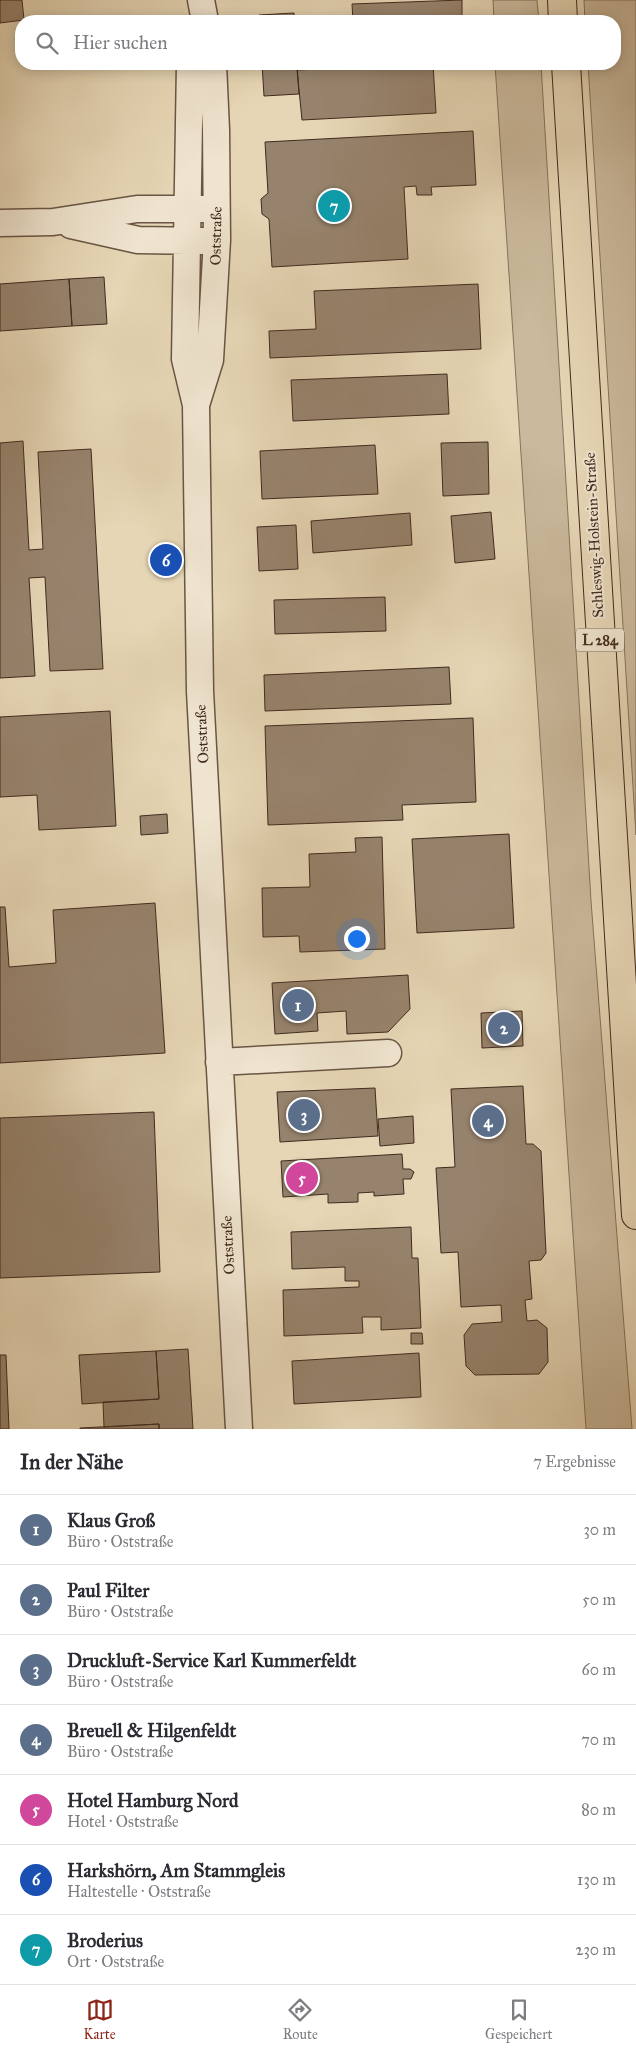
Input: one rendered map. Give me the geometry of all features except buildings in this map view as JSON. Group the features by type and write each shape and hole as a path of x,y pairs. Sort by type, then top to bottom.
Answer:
{"main road":[{"path":"562,0 563,15"},
{"name":"Schleswig-Holstein-Straße","path":"566,70 636,1215"}],"street":[{"name":"Oststraße","path":"190,70 186,209 185,359 196,406 200,691 239,1429"},
{"name":"Oststraße","path":"196,406 210,360 217,240 213,70"},
{"path":"0,223 53,222 136,209 217,209"},
{"path":"53,222 138,240 217,240"},
{"path":"219,1062 388,1053"}],"shaded area":[{"path":"493,0 537,0 538,15 494,15"},
{"path":"584,0 636,0 636,835 588,70 621,70 621,15 585,15"},
{"path":"495,70 541,70 591,901 632,1429 586,1429"}],"place":[{"name":"Broderius","path":"334,206"},
{"name":"Harkshörn, Am Stammgleis","path":"166,560"},
{"name":"Klaus Groß","path":"298,1005"},
{"name":"Paul Filter","path":"504,1028"},
{"name":"Druckluft-Service Karl Kummerfeldt","path":"304,1115"},
{"name":"Breuell & Hilgenfeldt","path":"488,1121"},
{"name":"Hotel Hamburg Nord","path":"302,1178"}]}
